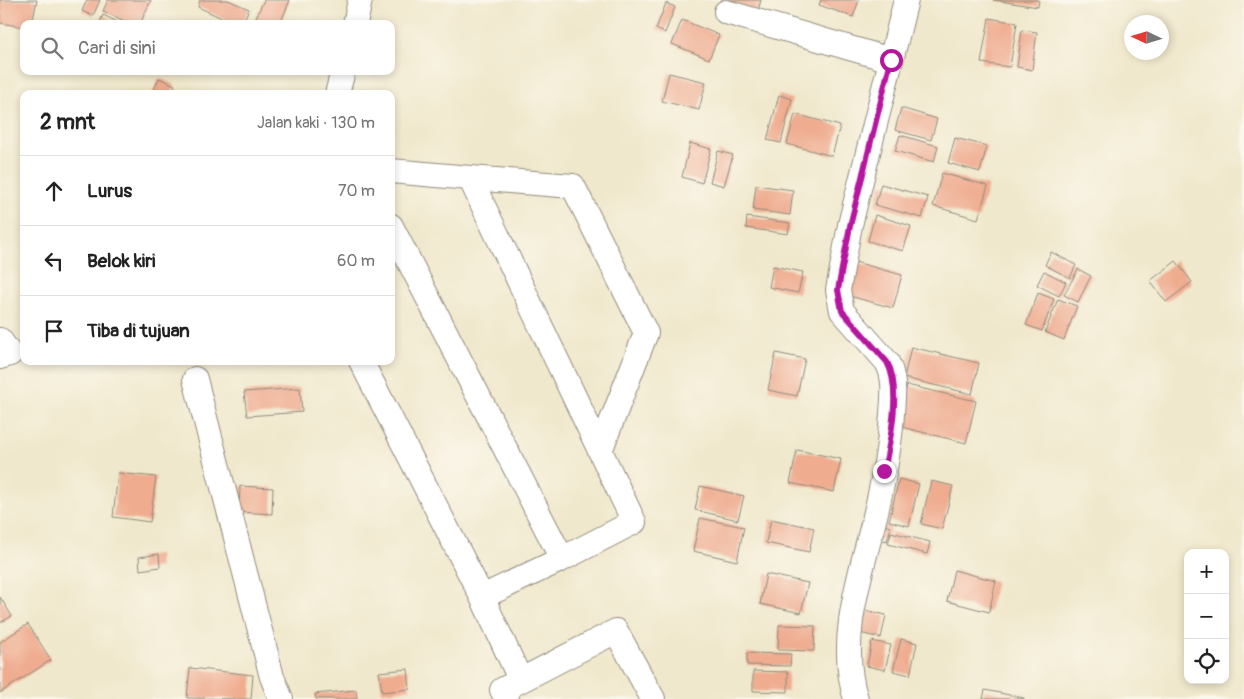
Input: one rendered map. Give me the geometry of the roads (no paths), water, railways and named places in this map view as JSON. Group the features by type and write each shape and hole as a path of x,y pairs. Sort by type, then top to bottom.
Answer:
{"street":[{"path":"356,20 360,0"},
{"path":"856,699 852,686 850,654 852,620 890,441 894,385 892,371 887,362 842,311 838,290 850,226 906,0"},
{"path":"726,12 891,60"},
{"path":"338,90 342,75"},
{"path":"395,171 573,186 646,333 600,451"},
{"path":"470,178 634,522 482,597"},
{"path":"395,234 562,559"},
{"path":"364,365 482,597 520,679"},
{"path":"195,379 260,632 281,699"},
{"path":"507,699 502,690 616,631 653,699"}]}
